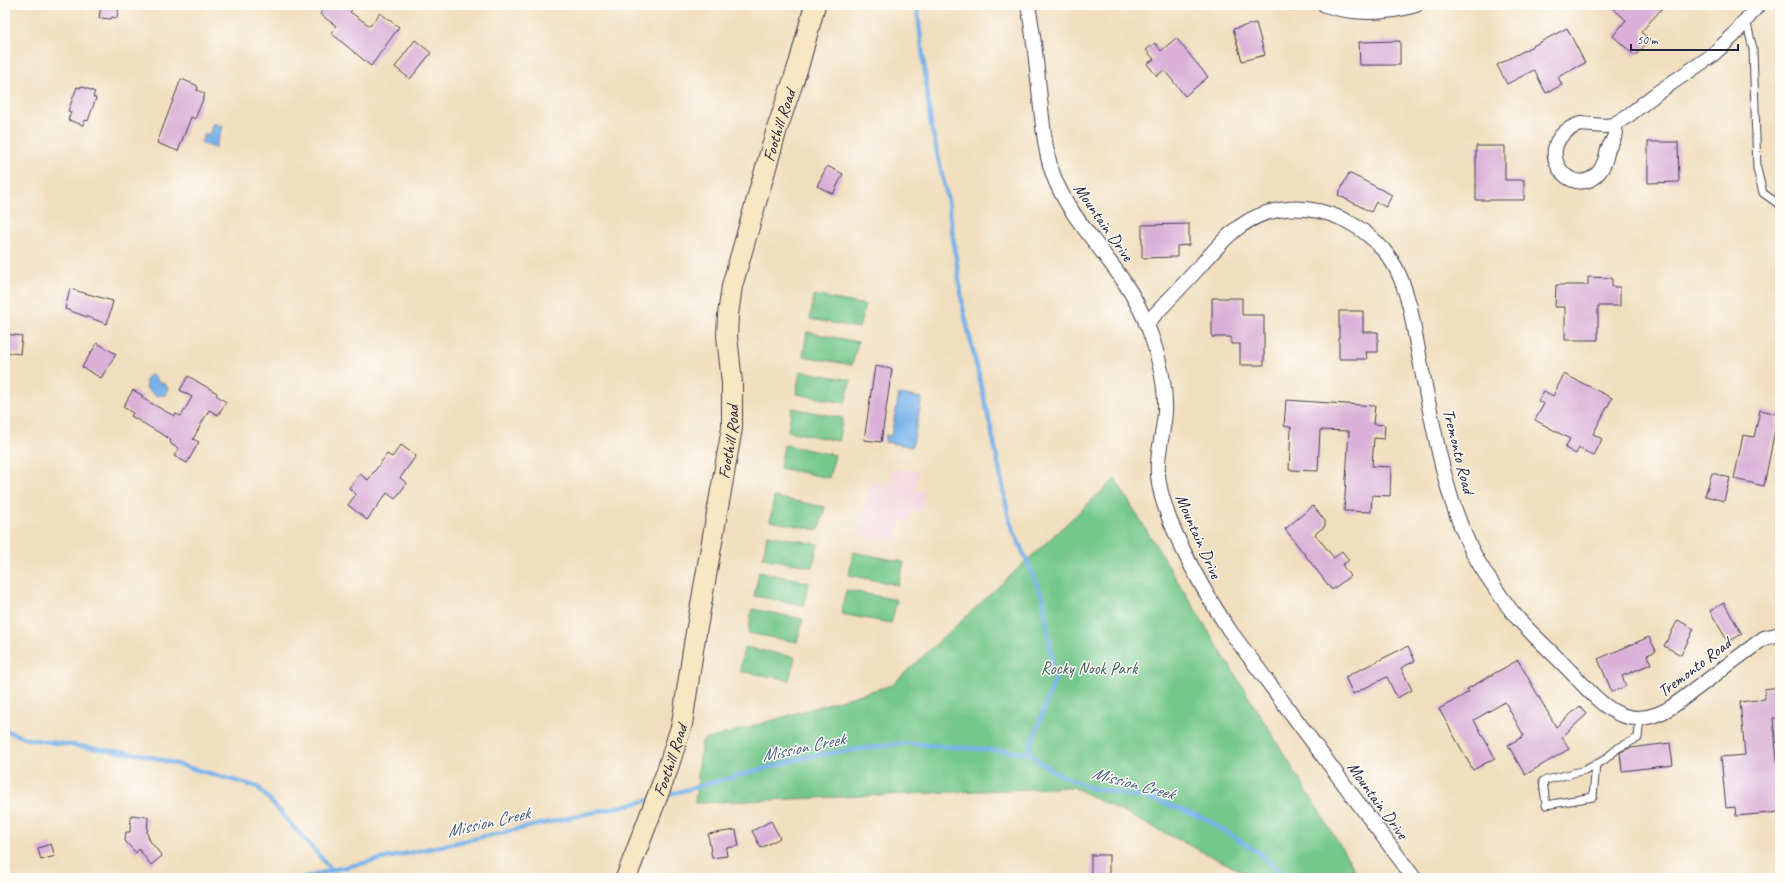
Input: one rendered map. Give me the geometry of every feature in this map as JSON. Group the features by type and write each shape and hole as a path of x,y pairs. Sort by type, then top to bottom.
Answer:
{"main road":[{"name":"Foothill Road","path":"626,878 682,724 695,637 732,428 732,383 728,336 728,315 732,286 769,157 799,64 815,5"}],"street":[{"name":"Mountain Drive","path":"1028,5 1034,38 1042,121 1047,152 1055,181 1077,219 1109,260 1127,287 1146,324 1159,363 1164,386 1165,411 1158,461 1158,476 1161,496 1174,530 1191,568 1207,597 1230,631 1414,878"},
{"path":"1325,5 1359,12 1376,13 1393,11 1416,5"},
{"path":"1613,125 1616,132 1608,149 1604,164 1595,176 1580,181 1572,179 1559,170 1554,155 1559,139 1566,131 1580,124 1605,126 1613,125 1629,115 1657,93 1710,57 1734,35 1758,5"},
{"name":"Tremonto Road","path":"1146,324 1224,240 1239,227 1253,219 1271,212 1287,209 1323,211 1338,217 1360,228 1373,238 1389,257 1398,271 1410,308 1437,443 1449,492 1462,530 1476,557 1486,575 1522,623 1558,658 1598,702 1613,712 1630,717 1640,718 1658,715 1666,711 1764,638 1780,634"}],"lane":[{"path":"1746,20 1753,49 1757,170 1763,194 1780,205"},
{"path":"1596,764 1594,797 1546,805 1542,781 1585,770 1618,748 1638,738 1640,718"}],"shaded area":[{"path":"894,468 919,472 915,490 925,492 921,512 911,510 909,521 900,520 896,541 859,534 869,483 890,486"}],"green space":[{"path":"814,295 865,305 859,328 810,319"},
{"path":"807,332 858,342 852,365 803,356"},
{"path":"800,371 851,380 845,403 796,394"},
{"path":"792,408 843,418 838,441 788,431"},
{"path":"784,445 835,455 829,478 780,468"},
{"name":"Rocky Nook Park","path":"1115,479 1360,878 1255,878 1073,787 695,803 702,741 892,685"},
{"path":"774,497 825,507 819,530 770,521"},
{"path":"767,535 818,544 812,567 763,558"},
{"path":"853,552 904,562 898,585 849,575"},
{"path":"759,572 809,582 804,605 754,596"},
{"path":"846,590 897,600 891,623 841,614"},
{"path":"752,609 803,619 797,642 748,633"},
{"path":"744,647 795,657 789,680 740,671"}],"water":[{"path":"213,123 223,127 215,148 201,143 205,133 209,135"},
{"path":"151,375 154,376 158,382 167,386 168,390 165,395 156,396 146,388 146,378"},
{"path":"899,394 922,398 912,447 885,442 886,435 891,436"}],"building":[{"path":"101,5 119,5 117,18 99,18"},
{"path":"327,5 356,5 350,12 370,26 380,13 399,27 371,66 331,33 336,26 320,14"},
{"path":"1609,5 1665,5 1641,32 1650,40 1635,56 1613,36 1626,20"},
{"path":"1256,23 1265,55 1242,61 1233,29"},
{"path":"1567,28 1585,63 1558,77 1562,85 1546,93 1534,70 1507,84 1497,65"},
{"path":"1176,38 1208,77 1185,96 1164,70 1157,76 1147,64 1154,59 1146,50 1155,43 1161,51"},
{"path":"415,40 431,53 410,79 395,67"},
{"path":"1400,41 1400,65 1360,65 1359,42"},
{"path":"181,79 196,85 198,87 197,90 205,94 195,119 191,117 178,151 157,143"},
{"path":"81,86 95,92 93,97 96,98 88,121 85,120 83,125 68,120 71,112 68,111 77,87 80,88"},
{"path":"1648,142 1678,142 1679,182 1648,183"},
{"path":"1476,146 1505,146 1505,180 1524,180 1524,200 1476,200"},
{"path":"827,166 843,174 833,194 817,186"},
{"path":"1349,173 1392,195 1386,207 1376,202 1371,212 1338,195"},
{"path":"1189,224 1189,245 1177,246 1177,257 1142,258 1142,225"},
{"path":"1588,277 1612,278 1612,287 1620,287 1620,306 1598,306 1598,340 1565,340 1565,307 1555,307 1556,285 1588,285"},
{"path":"70,289 113,301 107,324 65,309"},
{"path":"1212,298 1242,298 1242,315 1264,315 1264,365 1240,365 1240,344 1231,344 1231,337 1212,337"},
{"path":"1339,311 1363,311 1363,332 1378,332 1378,352 1366,352 1367,359 1339,359"},
{"path":"6,334 22,336 20,354 5,352"},
{"path":"97,343 116,354 101,378 82,367"},
{"path":"875,366 892,369 881,442 864,440"},
{"path":"1564,374 1612,398 1593,434 1602,439 1594,456 1579,448 1576,454 1565,448 1570,439 1535,420 1544,404 1538,401 1544,391 1553,396"},
{"path":"188,376 217,393 216,395 226,402 218,415 209,410 193,439 199,442 187,463 174,456 179,449 171,444 170,439 131,416 133,413 123,407 133,390 143,396 142,398 174,416 176,414 181,416 192,397 180,390"},
{"path":"1286,400 1375,406 1373,424 1385,425 1384,439 1374,438 1372,466 1391,467 1390,496 1372,495 1371,512 1344,511 1349,431 1320,430 1318,471 1289,470 1291,427 1284,426"},
{"path":"1760,410 1778,414 1764,486 1734,479 1743,435 1754,437"},
{"path":"401,445 416,456 400,478 407,483 395,499 387,493 367,520 348,505 356,494 349,488 360,474 368,480 387,454 392,457"},
{"path":"1712,473 1730,478 1724,501 1705,496"},
{"path":"1313,506 1325,521 1325,526 1315,534 1334,558 1342,551 1349,560 1342,565 1350,576 1332,590 1285,529"},
{"path":"1724,603 1742,634 1728,642 1710,611"},
{"path":"1678,620 1694,629 1681,655 1664,646"},
{"path":"1649,637 1656,651 1647,655 1651,664 1622,676 1626,686 1612,692 1598,659"},
{"path":"1408,646 1415,661 1401,668 1412,690 1397,698 1387,677 1353,694 1345,677"},
{"path":"1518,660 1556,727 1580,706 1587,714 1562,737 1569,749 1525,775 1508,745 1524,736 1505,702 1474,720 1495,758 1473,770 1439,709 1469,692 1467,689"},
{"path":"1780,687 1780,718 1773,718 1780,790 1780,812 1736,816 1735,807 1726,808 1721,757 1745,755 1740,702 1765,699 1764,689"},
{"path":"1670,743 1673,765 1622,771 1621,752 1630,748"},
{"path":"131,815 148,817 147,833 150,841 162,856 151,865 139,849 136,853 125,841 126,832 130,832"},
{"path":"771,821 780,838 761,848 752,831"},
{"path":"736,830 739,846 726,848 727,856 712,858 708,834"},
{"path":"51,844 55,856 41,860 38,848"},
{"path":"1091,855 1109,855 1109,877 1091,877"}],"waterway":[{"path":"917,5 931,125 948,201 963,308 991,428 1010,523 1043,598 1055,679 1028,753"},
{"path":"5,730 27,739 144,755 258,787 332,870"},
{"name":"Mission Creek","path":"663,796 811,756 904,743 1028,753 1054,772 1091,788 1155,800 1206,819 1262,855 1287,878"},
{"name":"Mission Creek","path":"304,878 332,870 650,800"}]}
